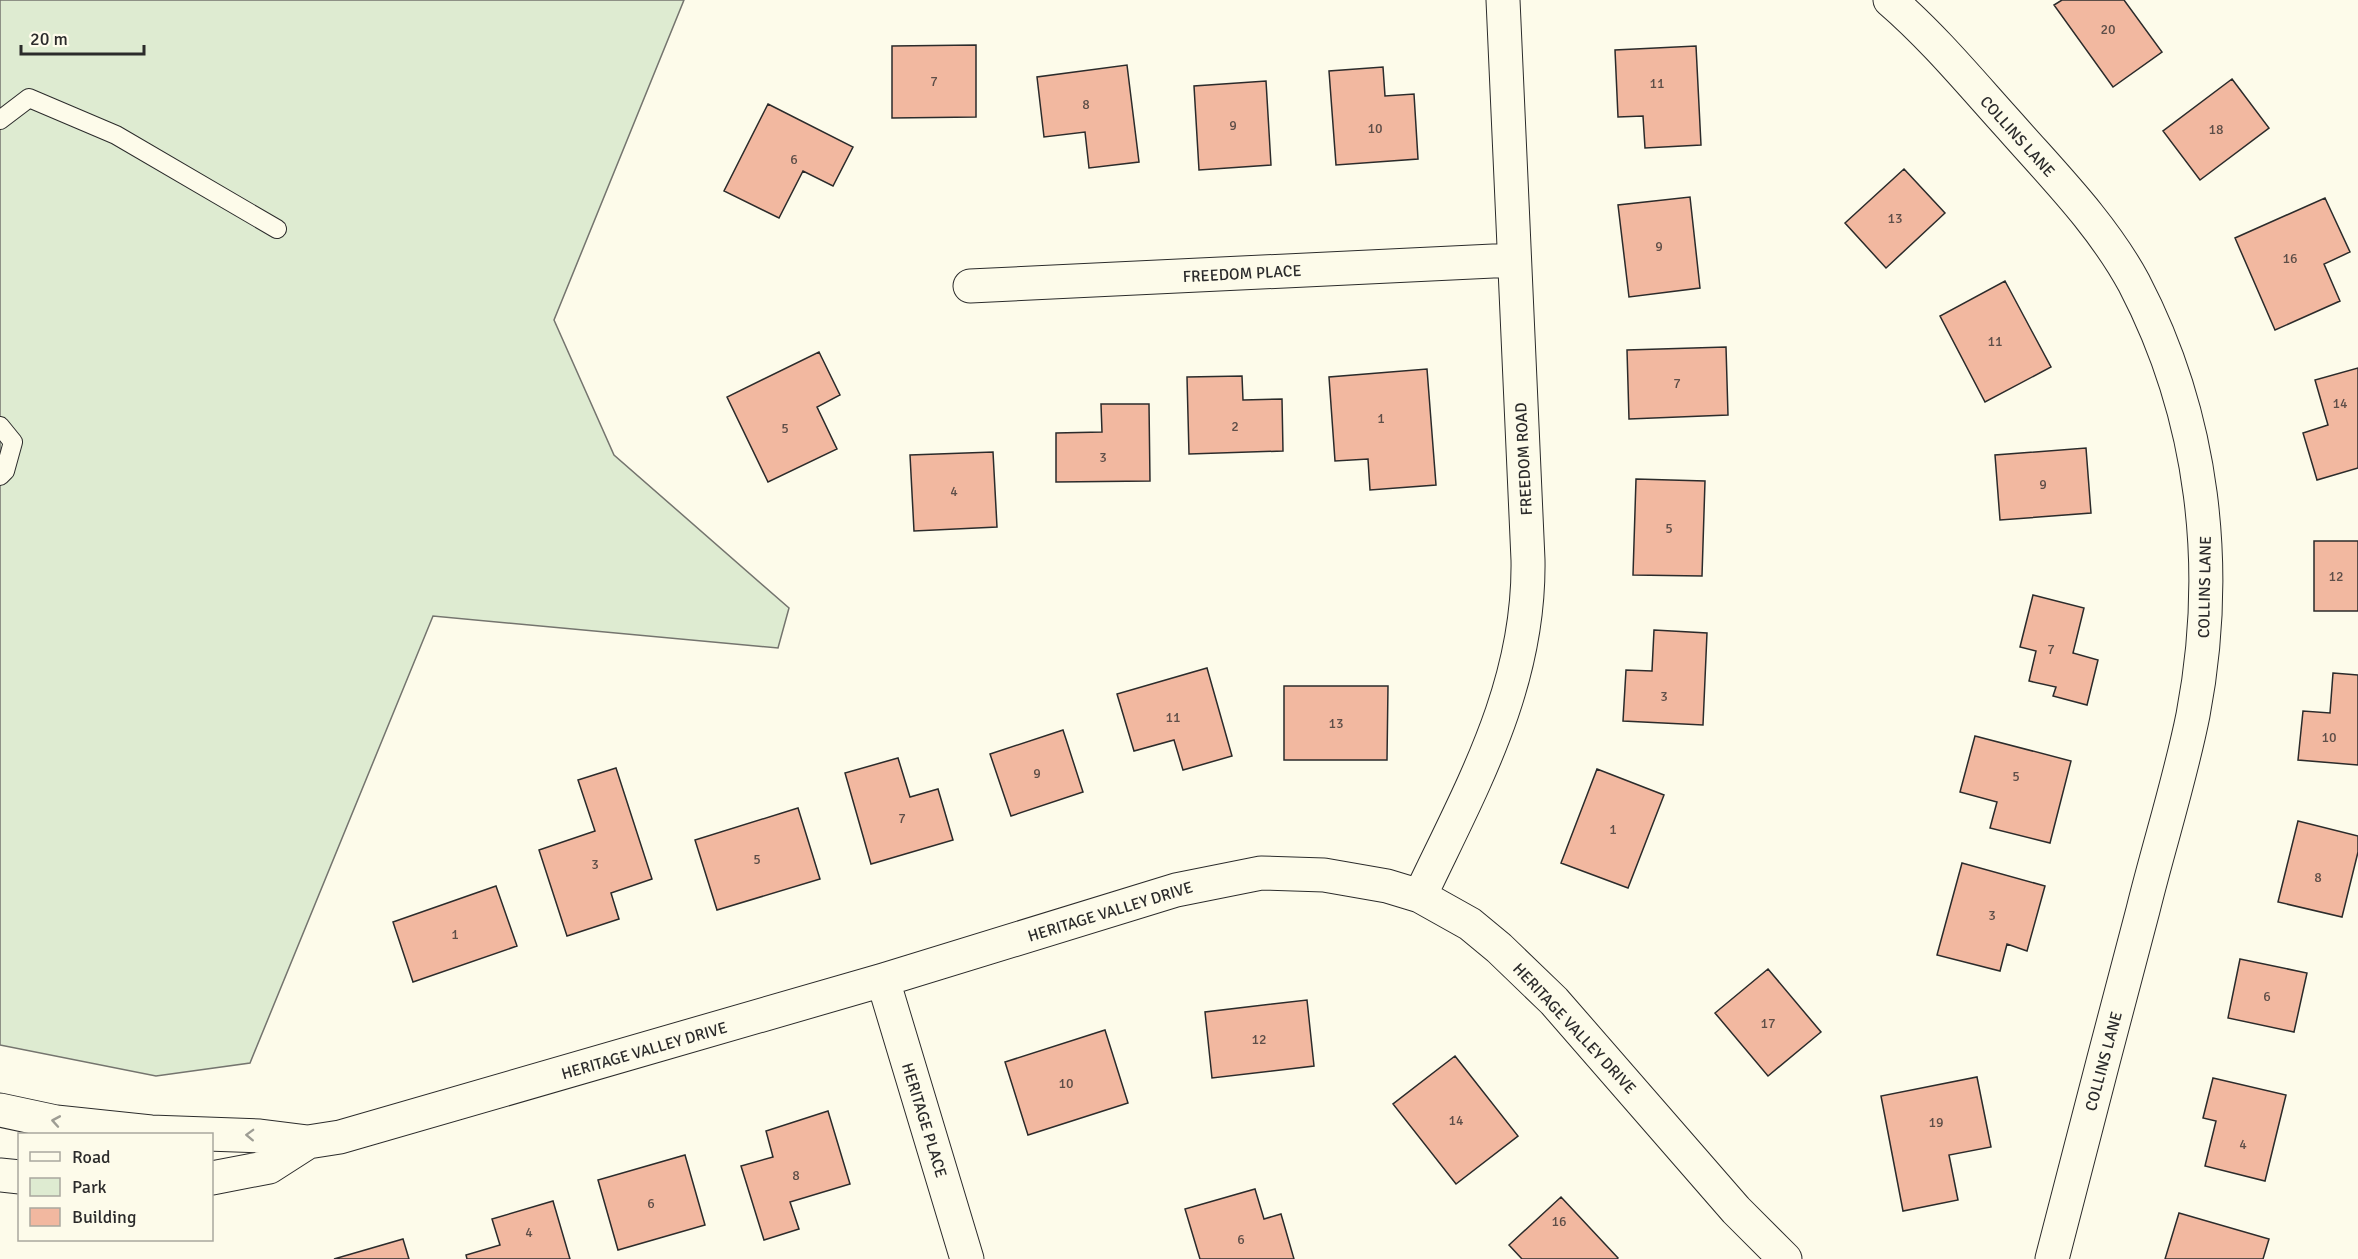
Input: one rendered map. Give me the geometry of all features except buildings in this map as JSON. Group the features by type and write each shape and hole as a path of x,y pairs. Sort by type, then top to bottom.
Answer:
{"street":[{"name":"FREEDOM ROAD","path":"1420,896 1502,719 1525,627 1528,560 1503,0"},
{"name":"COLLINS LANE","path":"1890,0 1933,40 2084,209 2120,260 2161,341 2189,435 2203,510 2207,548 2206,619 2192,719 2052,1259"},
{"name":"FREEDOM PLACE","path":"970,286 1514,260"},
{"name":"HERITAGE VALLEY DRIVE","path":"213,1134 308,1142 340,1137 883,980 1148,898 1229,878 1261,873 1324,876 1387,886 1420,896 1470,924 1525,972 1590,1041 1737,1210 1785,1259"},
{"name":"HERITAGE PLACE","path":"883,980 967,1259"},
{"name":"HERITAGE VALLEY DRIVE","path":"0,1110 103,1128 201,1133"},
{"name":"HERITAGE VALLEY DRIVE","path":"213,1178 269,1167 308,1142"},
{"path":"0,1175 18,1177"}],"lane":[{"path":"0,120 29,98 116,135 277,229"},
{"path":"0,426 13,442 5,471 0,476"}],"green space":[{"path":"0,0 684,0 554,320 614,455 789,608 778,648 433,616 250,1063 156,1076 0,1045"}]}
